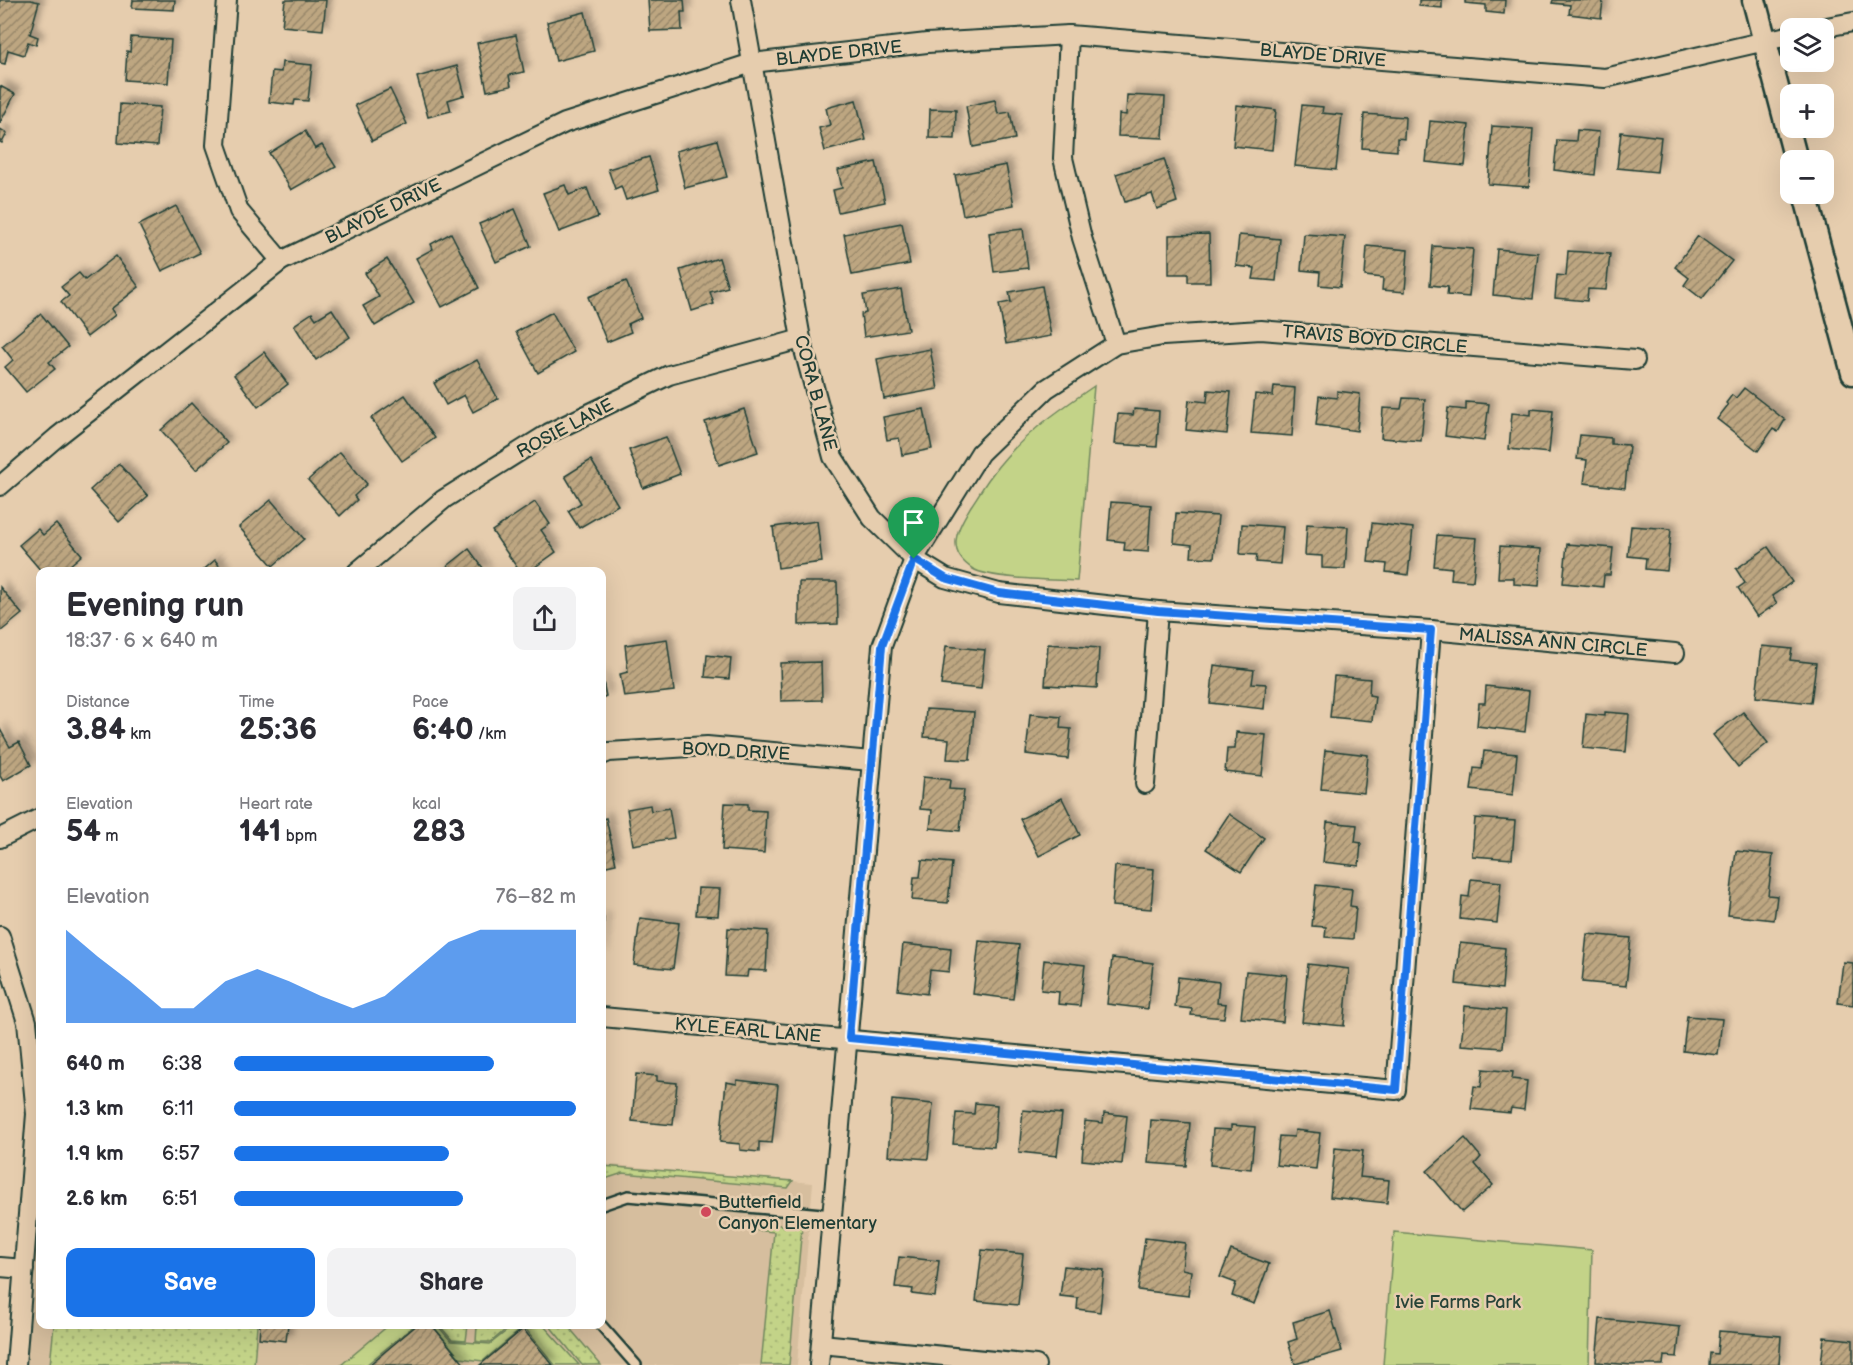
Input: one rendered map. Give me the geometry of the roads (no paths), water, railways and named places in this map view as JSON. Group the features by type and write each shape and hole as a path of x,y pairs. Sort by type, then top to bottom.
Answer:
{"street":[{"path":"227,0 216,145 240,211 281,261"},
{"name":"CORA B LANE","path":"741,0 801,339 833,457 872,518 914,559 945,578 999,593 1158,611 1431,630"},
{"path":"1754,0 1793,150"},
{"path":"1834,26 1853,22"},
{"path":"819,1365 882,646 914,559 980,453 1046,389 1116,344 1082,238 1063,158 1069,35"},
{"name":"BLAYDE DRIVE","path":"0,486 57,437 281,261 565,123 752,63 927,43 1069,35 1605,78 1780,37"},
{"path":"1808,204 1853,373"},
{"name":"TRAVIS BOYD CIRCLE","path":"1116,344 1163,336 1261,330 1635,360"},
{"name":"ROSIE LANE","path":"363,567 444,499 549,433 669,375 801,339"},
{"path":"1145,784 1158,611"},
{"name":"MALISSA ANN CIRCLE","path":"1431,630 1675,653"},
{"name":"KYLE EARL LANE","path":"606,1017 1396,1090 1431,630"},
{"name":"BOYD DRIVE","path":"606,753 707,746 871,761"},
{"path":"0,838 36,820"},
{"path":"0,936 27,1022 36,1114 16,1365"},
{"path":"0,1267 24,1269"},
{"path":"821,1344 1036,1365"}],"lane":[{"path":"606,1204 628,1196 833,1215"},
{"path":"604,1329 636,1365"}],"place":[{"name":"Butterfield Canyon Elementary","path":"706,1212"}],"park label":[{"name":"Ivie Farms Park","path":"1458,1302"}]}
